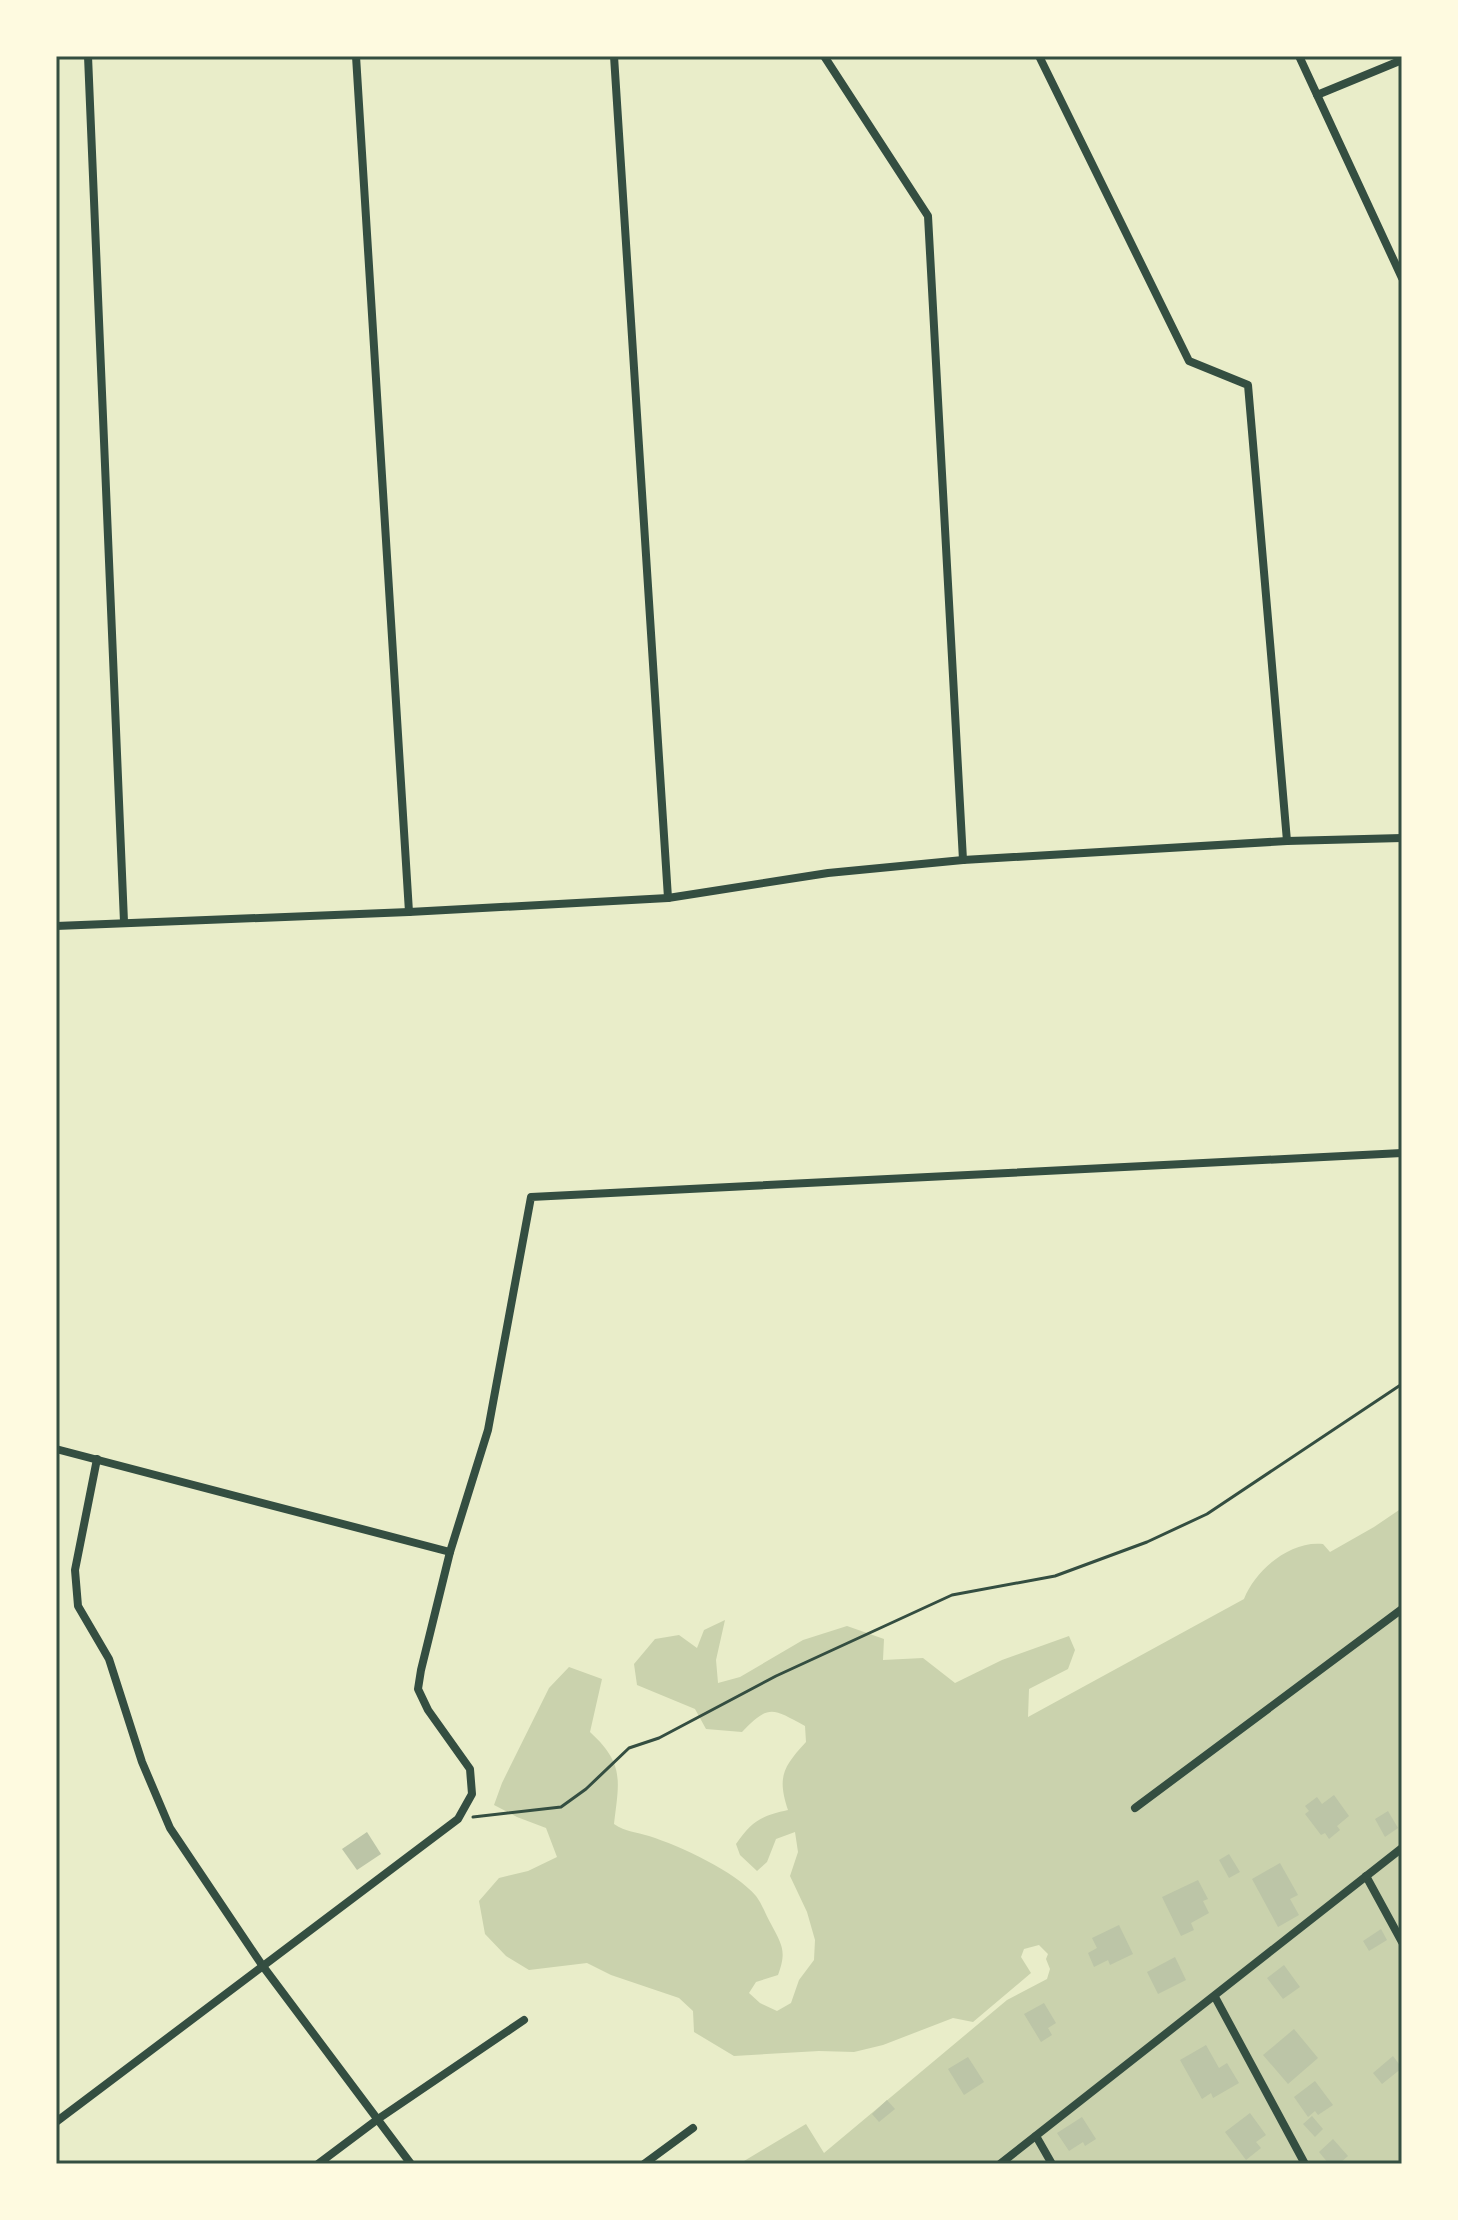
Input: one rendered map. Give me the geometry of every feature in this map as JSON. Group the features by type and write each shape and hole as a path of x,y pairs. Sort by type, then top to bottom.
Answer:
{"street":[{"path":"88,56 124,922"},
{"path":"356,56 409,912"},
{"path":"614,56 668,898"},
{"path":"824,56 928,216 963,860"},
{"path":"1039,56 1189,361 1248,385 1287,841"},
{"path":"1299,56 1402,278"},
{"path":"1317,95 1402,60"},
{"path":"56,926 668,898 828,873 963,860 1287,841 1402,838"},
{"path":"56,2122 458,1819 472,1794 470,1769 428,1710 418,1689 450,1552 488,1430 531,1197 1402,1153"},
{"path":"56,1449 450,1552"},
{"path":"97,1459 75,1570 78,1606 109,1659 142,1762 170,1828 262,1965 411,2164"},
{"path":"1135,1808 1402,1609"},
{"path":"1000,2164 1402,1848"},
{"path":"1366,1876 1402,1942"},
{"path":"1215,1997 1305,2164"},
{"path":"318,2164 378,2119 524,2020"},
{"path":"644,2164 693,2128"},
{"path":"1036,2136 1052,2164"}],"path":[{"path":"458,1819 561,1807 586,1789 629,1748 659,1738 776,1676 886,1624 952,1595 1055,1576 1147,1542 1207,1514 1402,1384"}],"green space":[{"path":"1402,1508 1402,2164 739,2164 806,2124 824,2153 1007,2000 1047,1979 1050,1969 1046,1959 1048,1954 1039,1945 1024,1949 1021,1957 1031,1973 973,2022 953,2018 883,2045 854,2052 734,2056 694,2032 693,2011 679,1998 611,1975 587,1963 529,1970 506,1956 485,1934 479,1901 499,1878 528,1871 557,1857 546,1828 494,1805 549,1688 569,1667 602,1679 590,1732 609,1754 617,1774 614,1824 662,1840 706,1860 735,1877 756,1896 783,1954 778,1975 756,1982 749,1993 760,2003 777,2011 791,2003 799,1980 814,1960 815,1940 807,1912 790,1876 798,1852 795,1832 776,1839 767,1862 757,1871 740,1855 736,1844 758,1821 788,1810 783,1789 784,1773 806,1742 805,1726 785,1715 771,1712 759,1717 742,1732 706,1729 695,1709 637,1685 634,1664 655,1639 679,1635 697,1648 704,1630 725,1620 716,1660 718,1683 740,1677 803,1640 847,1626 884,1639 883,1660 923,1658 955,1683 1002,1660 1069,1636 1075,1650 1068,1669 1029,1689 1028,1717 1244,1599 1265,1568 1287,1552 1311,1544 1323,1544 1330,1552"}],"building":[{"path":"1334,1795 1349,1816 1337,1826 1340,1830 1329,1839 1325,1833 1321,1835 1305,1814 1309,1811 1305,1806 1317,1797 1322,1804"},
{"path":"1388,1811 1398,1828 1385,1837 1375,1819"},
{"path":"367,1832 381,1854 357,1870 342,1849"},
{"path":"1229,1854 1240,1872 1229,1878 1219,1860"},
{"path":"1280,1863 1298,1895 1290,1899 1299,1915 1278,1927 1252,1879"},
{"path":"1198,1880 1208,1899 1203,1901 1209,1913 1191,1923 1194,1930 1181,1936 1162,1897"},
{"path":"1119,1925 1133,1954 1110,1965 1108,1960 1094,1967 1088,1953 1097,1948 1092,1938"},
{"path":"1381,1929 1387,1940 1369,1951 1363,1941"},
{"path":"1175,1957 1186,1980 1158,1994 1147,1972"},
{"path":"1284,1965 1300,1987 1283,1999 1267,1978"},
{"path":"1044,2003 1056,2023 1048,2028 1052,2035 1041,2042 1024,2014"},
{"path":"1294,2029 1318,2058 1288,2084 1263,2055"},
{"path":"1206,2045 1219,2068 1227,2063 1239,2083 1213,2098 1211,2093 1202,2099 1180,2060"},
{"path":"1393,2056 1402,2068 1382,2084 1373,2073"},
{"path":"968,2057 984,2082 964,2095 948,2069"},
{"path":"1315,2081 1333,2105 1318,2115 1315,2111 1308,2117 1294,2097"},
{"path":"887,2100 895,2109 879,2122 872,2114"},
{"path":"1250,2113 1266,2135 1256,2142 1261,2148 1246,2160 1225,2132"},
{"path":"1312,2116 1323,2129 1315,2137 1303,2124"},
{"path":"1082,2117 1096,2139 1085,2146 1083,2142 1069,2151 1057,2133"},
{"path":"1333,2139 1348,2156 1339,2164 1329,2164 1319,2152"}]}
